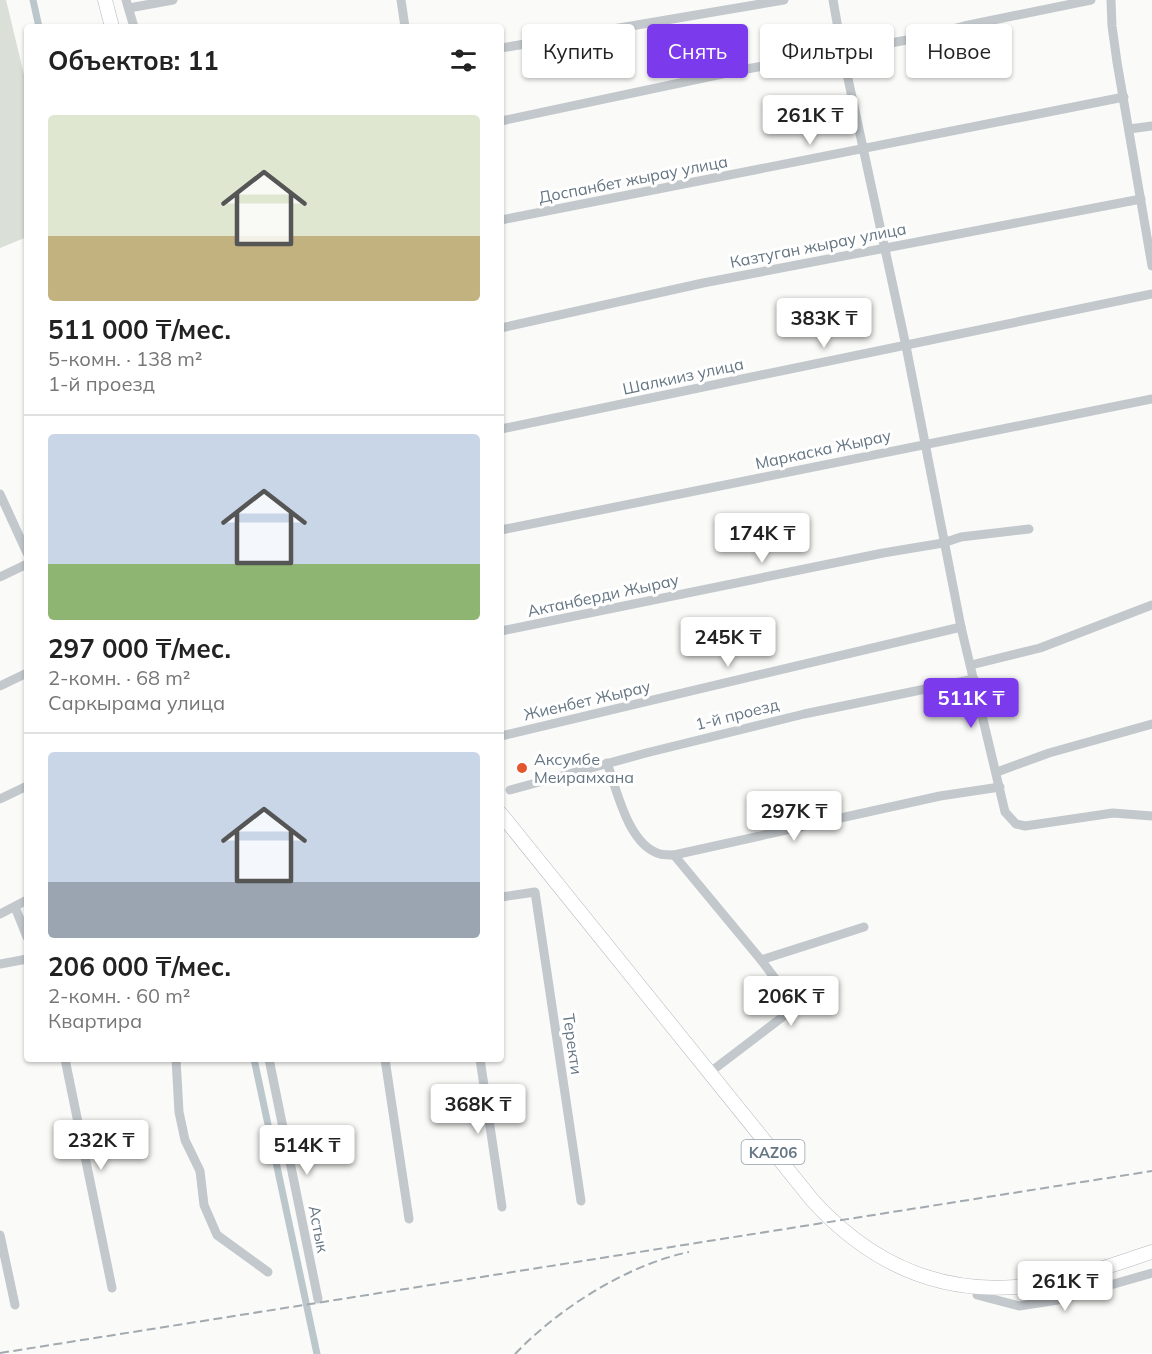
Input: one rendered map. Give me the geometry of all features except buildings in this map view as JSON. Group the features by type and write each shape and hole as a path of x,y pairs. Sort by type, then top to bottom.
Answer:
{"highway":[{"path":"96,0 103,24"},
{"path":"105,0 111,24"},
{"name":"KАZ06","path":"504,818 800,1186 832,1222 869,1251 916,1274 966,1286 1016,1287 1066,1278 1152,1252"},
{"name":"KАZ06","path":"504,831 788,1184 828,1229 864,1258 914,1282 937,1289 977,1295 1017,1295 1041,1292 1152,1261"}],"street":[{"path":"133,24 128,4 173,0"},
{"path":"401,0 405,24"},
{"path":"504,47 784,0"},
{"path":"833,0 837,24"},
{"path":"894,42 1091,0"},
{"path":"1111,0 1112,26 1129,129 1141,199 1150,233 1152,266"},
{"path":"504,120 760,67"},
{"path":"848,78 906,346 943,543 982,722 997,772 1005,812 1016,824 1025,826 1113,813 1152,816"},
{"name":"Доспанбет жырау улица","path":"504,219 1124,97"},
{"path":"1129,129 1152,126"},
{"name":"Казтуган жырау улица","path":"504,327 703,283 1141,199"},
{"name":"Шалкииз улица","path":"504,428 1152,294"},
{"name":"Маркаска Жырау","path":"504,529 571,518 1152,399"},
{"path":"0,494 24,546"},
{"name":"Актанберди Жырау","path":"504,630 871,555 943,543 961,537 1029,530"},
{"path":"0,577 24,565"},
{"path":"971,665 1008,654 1040,648 1152,605"},
{"name":"Жиенбет Жырау","path":"504,734 961,627"},
{"path":"0,686 24,675"},
{"name":"1-й проезд","path":"510,790 607,763 804,714 974,679"},
{"path":"997,772 1049,753 1152,724"},
{"path":"607,763 628,824 651,849 660,854 675,855 940,796 1000,787"},
{"path":"0,799 24,787"},
{"path":"675,855 793,1002 793,1008 709,1073"},
{"name":"Теректи","path":"504,897 535,892 581,1201"},
{"path":"0,914 24,902"},
{"path":"15,906 24,929"},
{"path":"761,960 864,927"},
{"path":"0,964 24,960"},
{"path":"66,1062 112,1288"},
{"path":"176,1062 178,1112 185,1140 200,1171 204,1205 217,1235 268,1272"},
{"name":"Астык","path":"270,1062 318,1299"},
{"path":"385,1062 409,1219"},
{"path":"480,1062 502,1207"},
{"path":"0,1235 15,1305"},
{"path":"977,1295 1020,1306 1058,1300 1152,1273"}],"shaded area":[{"path":"0,0 6,0 24,75 24,238 0,248"}],"waterway":[{"path":"33,0 38,24"},
{"path":"255,1062 317,1354"}],"railway":[{"path":"0,1353 1152,1171"},
{"path":"515,1354 552,1320 595,1291 642,1267 689,1252"}],"place":[{"name":"Аксумбе Меирамхана","path":"522,768"}]}
